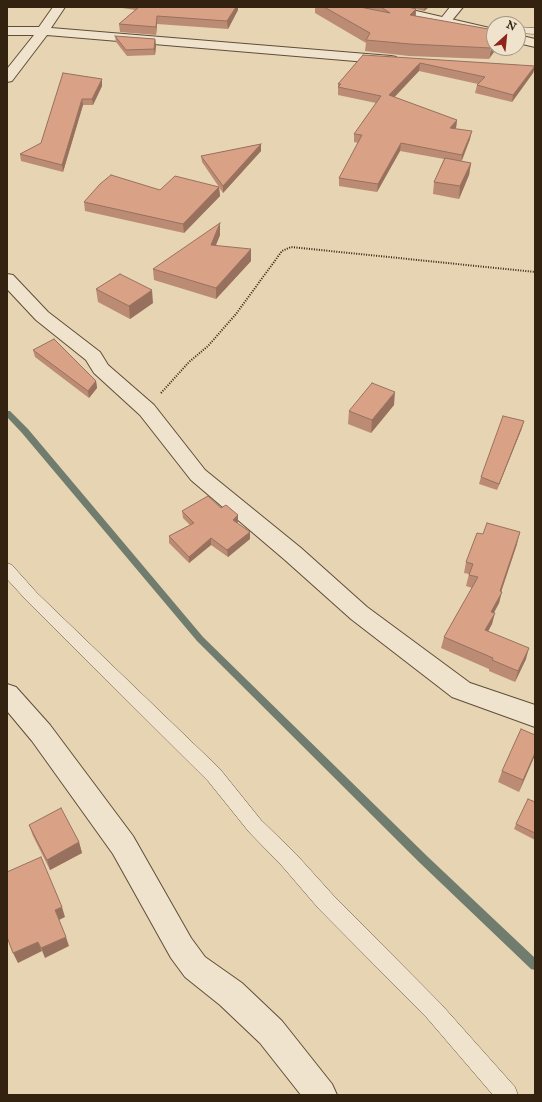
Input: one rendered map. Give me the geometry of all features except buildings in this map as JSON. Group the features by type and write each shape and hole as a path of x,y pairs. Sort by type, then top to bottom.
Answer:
{"street":[{"path":"7,78 44,30 59,7"},
{"path":"383,7 486,30"},
{"path":"445,21 457,7"},
{"path":"7,30 44,30 401,61"},
{"path":"7,279 42,316 93,356 101,369 147,410 198,475 293,554 359,614 461,690 535,716"},
{"path":"7,694 41,733 123,845 181,948 195,967 231,994 271,1032 321,1095"}],"lane":[{"path":"7,569 32,597 214,775 256,826 289,860 335,912 434,1011 507,1095"}],"path":[{"path":"147,410 176,374 208,346 236,314 282,251 291,247 535,272"}],"waterway":[{"path":"7,413 25,431 200,639 424,860 535,965"}]}
